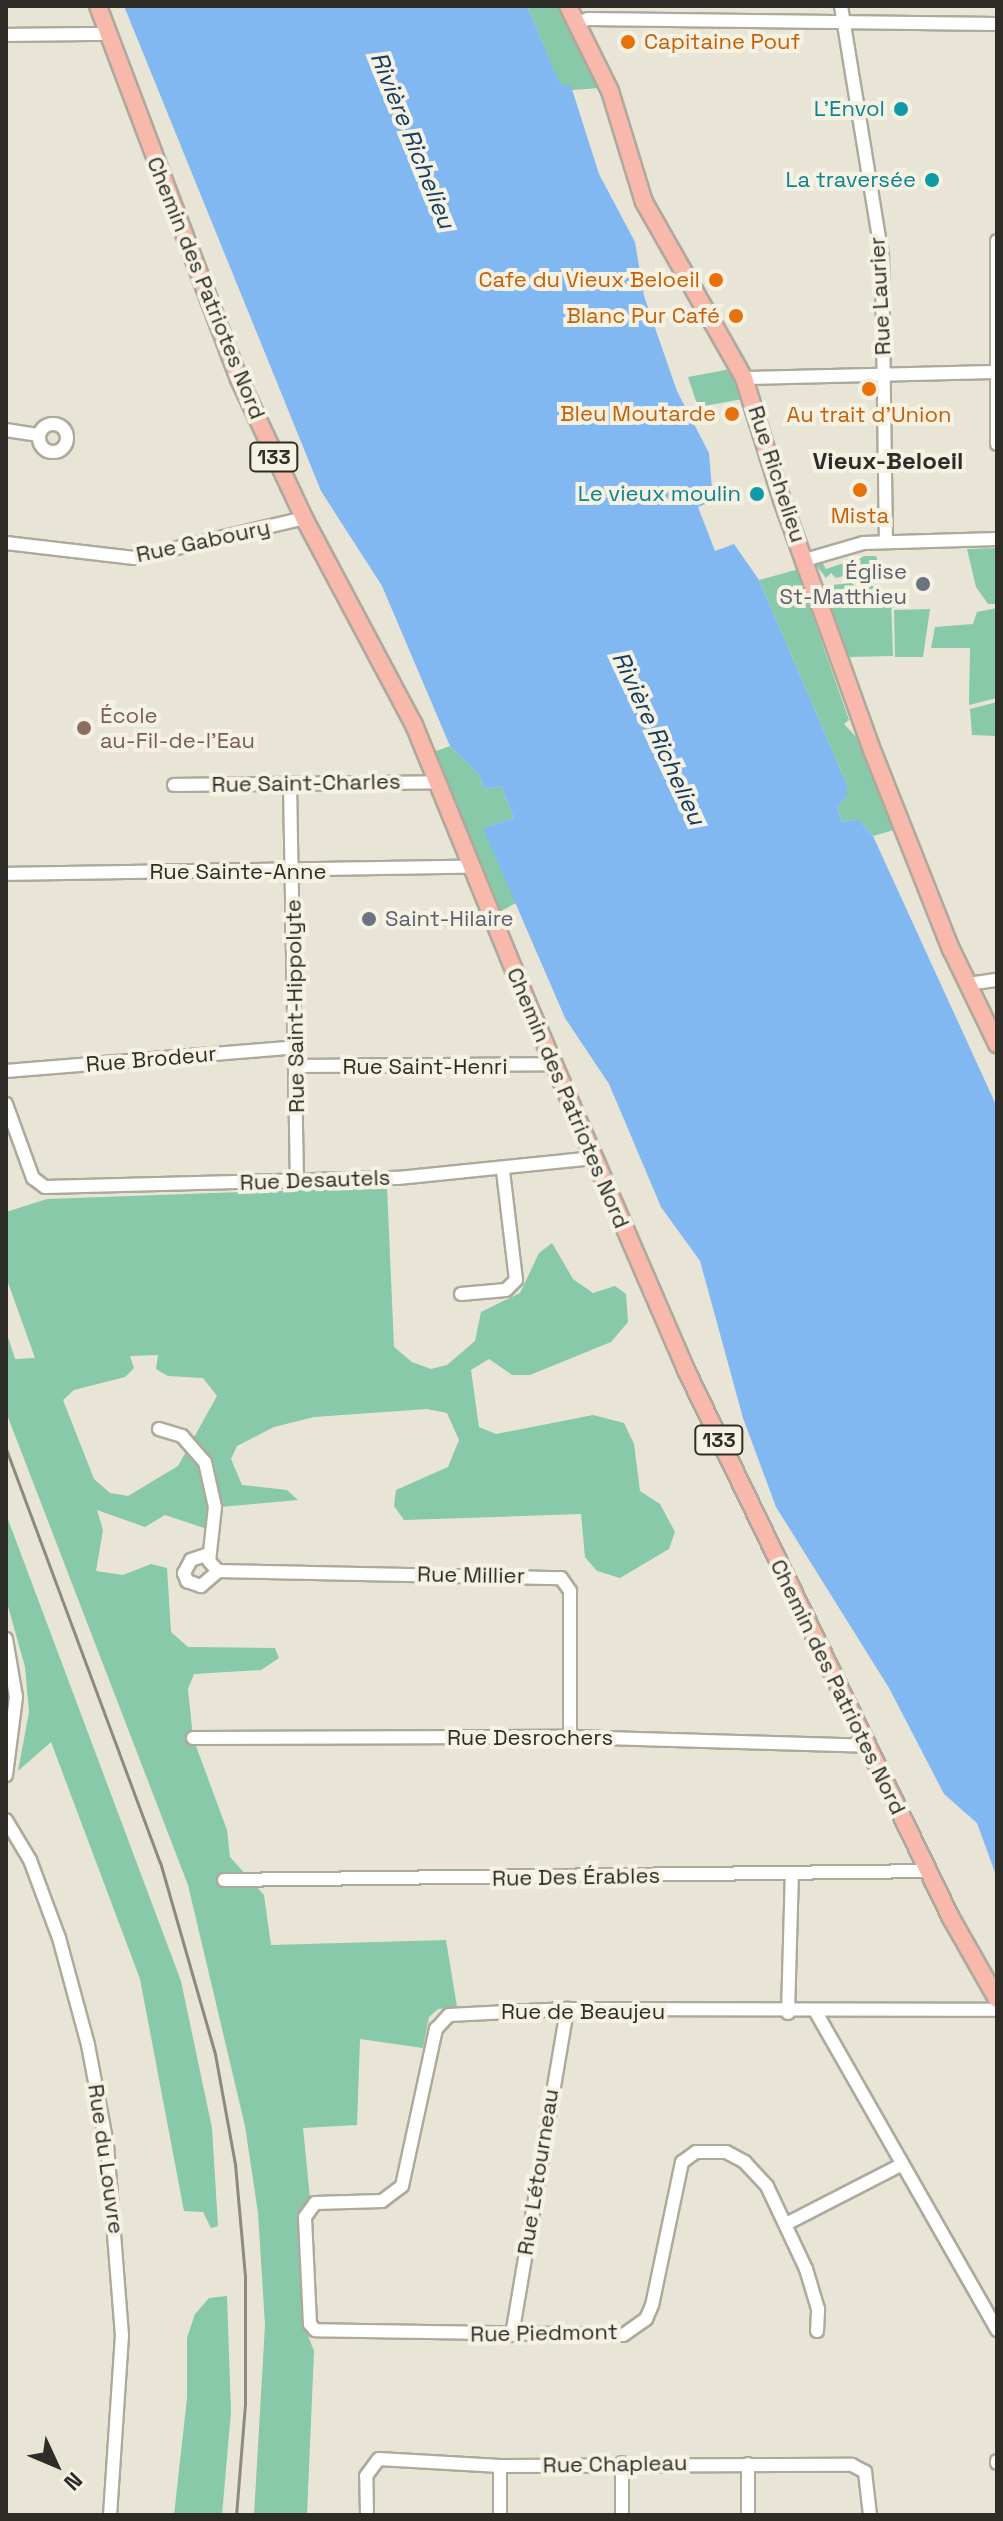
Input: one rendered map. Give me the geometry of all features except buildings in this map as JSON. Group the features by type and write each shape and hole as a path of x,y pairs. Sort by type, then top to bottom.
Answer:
{"main road":[{"name":"Chemin des Patriotes Nord","path":"98,6 217,327 304,518 381,656 439,782 470,867 686,1370 928,1871 997,1999"},
{"name":"Rue Richelieu","path":"568,6 610,91 644,202 744,378 874,755 967,984 997,1044"}],"street":[{"name":"Rue Laurier","path":"841,6 882,257 886,541"},
{"path":"577,23 588,19 997,24"},
{"path":"6,35 108,34"},
{"path":"996,241 997,444"},
{"path":"744,378 884,372 997,372"},
{"path":"6,430 39,435"},
{"name":"Rue Gaboury","path":"6,543 134,558 304,518"},
{"path":"805,560 886,541 997,539"},
{"name":"Rue Saint-Charles","path":"174,785 439,782"},
{"name":"Rue Saint-Hippolyte","path":"290,783 297,1181"},
{"name":"Rue Sainte-Anne","path":"6,874 470,867"},
{"path":"967,984 997,980"},
{"name":"Rue Brodeur","path":"6,1071 296,1047"},
{"name":"Rue Saint-Henri","path":"297,1066 553,1064"},
{"name":"Rue Desautels","path":"6,1104 36,1183 51,1188 503,1171 594,1158"},
{"path":"461,1294 506,1290 516,1280 503,1171"},
{"path":"159,1429 182,1436 196,1448 212,1479 209,1554 218,1571"},
{"name":"Rue Millier","path":"209,1554 191,1560 184,1573 187,1581 201,1586 218,1571 561,1578 570,1591 570,1737"},
{"path":"6,1639 16,1710 6,1775"},
{"name":"Rue Desrochers","path":"193,1738 570,1737 867,1746"},
{"name":"Rue du Louvre","path":"6,1820 30,1860 59,1938 88,2045 107,2145 122,2335 110,2515"},
{"name":"Rue Des Érables","path":"224,1880 928,1871"},
{"path":"788,2013 792,1874"},
{"name":"Rue de Beaujeu","path":"310,2324 305,2217 310,2206 382,2201 402,2186 442,2020 460,2013 567,2009 817,2014 997,2010"},
{"name":"Rue Létourneau","path":"512,2335 567,2009"},
{"path":"817,2014 997,2330"},
{"name":"Rue Piedmont","path":"310,2324 322,2332 623,2335 638,2328 652,2305 682,2162 696,2152 726,2152 745,2162 767,2186 813,2291 817,2331"},
{"path":"786,2224 901,2165"},
{"name":"Rue Chapleau","path":"367,2515 366,2476 379,2459 500,2466 622,2463 859,2466 869,2483 870,2515"},
{"path":"622,2463 622,2515"},
{"path":"748,2464 748,2515"},
{"path":"500,2466 500,2515"}],"green space":[{"path":"527,6 559,6 599,88 573,90 560,85"},
{"path":"731,369 743,399 698,407 688,377"},
{"path":"997,548 997,604 988,604 976,587 967,549"},
{"path":"865,556 876,556 879,565 871,577 858,572 836,578 831,573 826,578 815,564 822,562 826,569"},
{"path":"799,569 805,586 797,599 808,603 849,720 844,724 859,740 894,830 873,836 858,819 842,822 837,807 847,797 847,785 759,580"},
{"path":"866,582 891,598 893,656 849,657 824,586 851,583 859,588"},
{"path":"997,608 997,698 969,705 970,648 931,648 935,627 973,624 977,612"},
{"path":"930,609 923,657 895,657 894,610"},
{"path":"997,702 997,736 972,735 970,709"},
{"path":"450,746 478,773 485,789 501,786 514,818 484,828 516,903 494,915 431,753"},
{"path":"387,1187 394,1347 412,1362 431,1369 447,1365 475,1341 481,1312 520,1293 539,1253 552,1243 573,1279 593,1293 615,1286 626,1294 628,1322 611,1342 530,1375 512,1375 489,1359 471,1370 479,1427 496,1434 593,1415 624,1423 634,1444 640,1491 660,1504 675,1532 669,1549 620,1578 597,1571 585,1557 581,1514 404,1520 394,1506 396,1490 448,1467 459,1440 447,1413 427,1409 314,1417 274,1427 237,1446 231,1459 242,1485 287,1490 298,1500 209,1508 207,1529 165,1515 145,1527 97,1510 103,1530 96,1571 123,1575 151,1564 167,1568 171,1632 188,1647 275,1648 279,1658 261,1670 194,1674 188,1689 193,1738 227,1830 230,1857 264,1895 271,1945 446,1940 457,2007 438,2009 429,2017 423,2048 360,2039 357,2125 303,2128 310,2198 299,2216 305,2328 314,2351 307,2515 254,2515 265,2325 258,2213 245,2126 188,1885 6,1412 6,1331 15,1359 35,1358 6,1277 6,1212 47,1199","holes":["158,1355 156,1369 168,1376 203,1378 217,1396 178,1466 128,1496 110,1493 94,1479 63,1400 74,1390 125,1377 134,1368 130,1356"]},
{"path":"6,1514 181,1981 212,2128 218,2226 211,2228 203,2212 184,2211 140,1979 51,1742 18,1771 29,1712 25,1667 6,1599"},
{"path":"227,2296 231,2412 222,2515 174,2515 187,2398 187,2338 195,2314 209,2298"}],"water":[{"name":"Rivière Richelieu","path":"124,6 527,6 560,84 571,86 599,174 635,242 644,296 677,391 709,453 713,501 698,507 715,551 734,544 759,580 847,785 847,797 837,807 842,822 858,819 873,836 997,1107 997,1878 977,1823 944,1794 889,1688 776,1507 743,1418 700,1261 661,1207 609,1084 565,1018 483,828 514,818 501,786 485,789 478,773 450,746 382,586 321,491"}],"railway":[{"path":"6,1449 160,1862 215,2054 235,2164 245,2275 245,2404 236,2515"}],"place":[{"name":"Capitaine Pouf","path":"628,42"},
{"name":"L'Envol","path":"901,109"},
{"name":"La traversée","path":"932,180"},
{"name":"Cafe du Vieux Beloeil","path":"716,280"},
{"name":"Blanc Pur Café","path":"736,316"},
{"name":"Au trait d'Union","path":"869,389"},
{"name":"Bleu Moutarde","path":"732,414"},
{"name":"Mista","path":"860,490"},
{"name":"Le vieux moulin","path":"757,494"},
{"name":"Église St-Matthieu","path":"923,584"},
{"name":"École au-Fil-de-l'Eau","path":"84,728"},
{"name":"Saint-Hilaire","path":"369,919"}],"district":[{"name":"Vieux-Beloeil","path":"888,461"}]}
